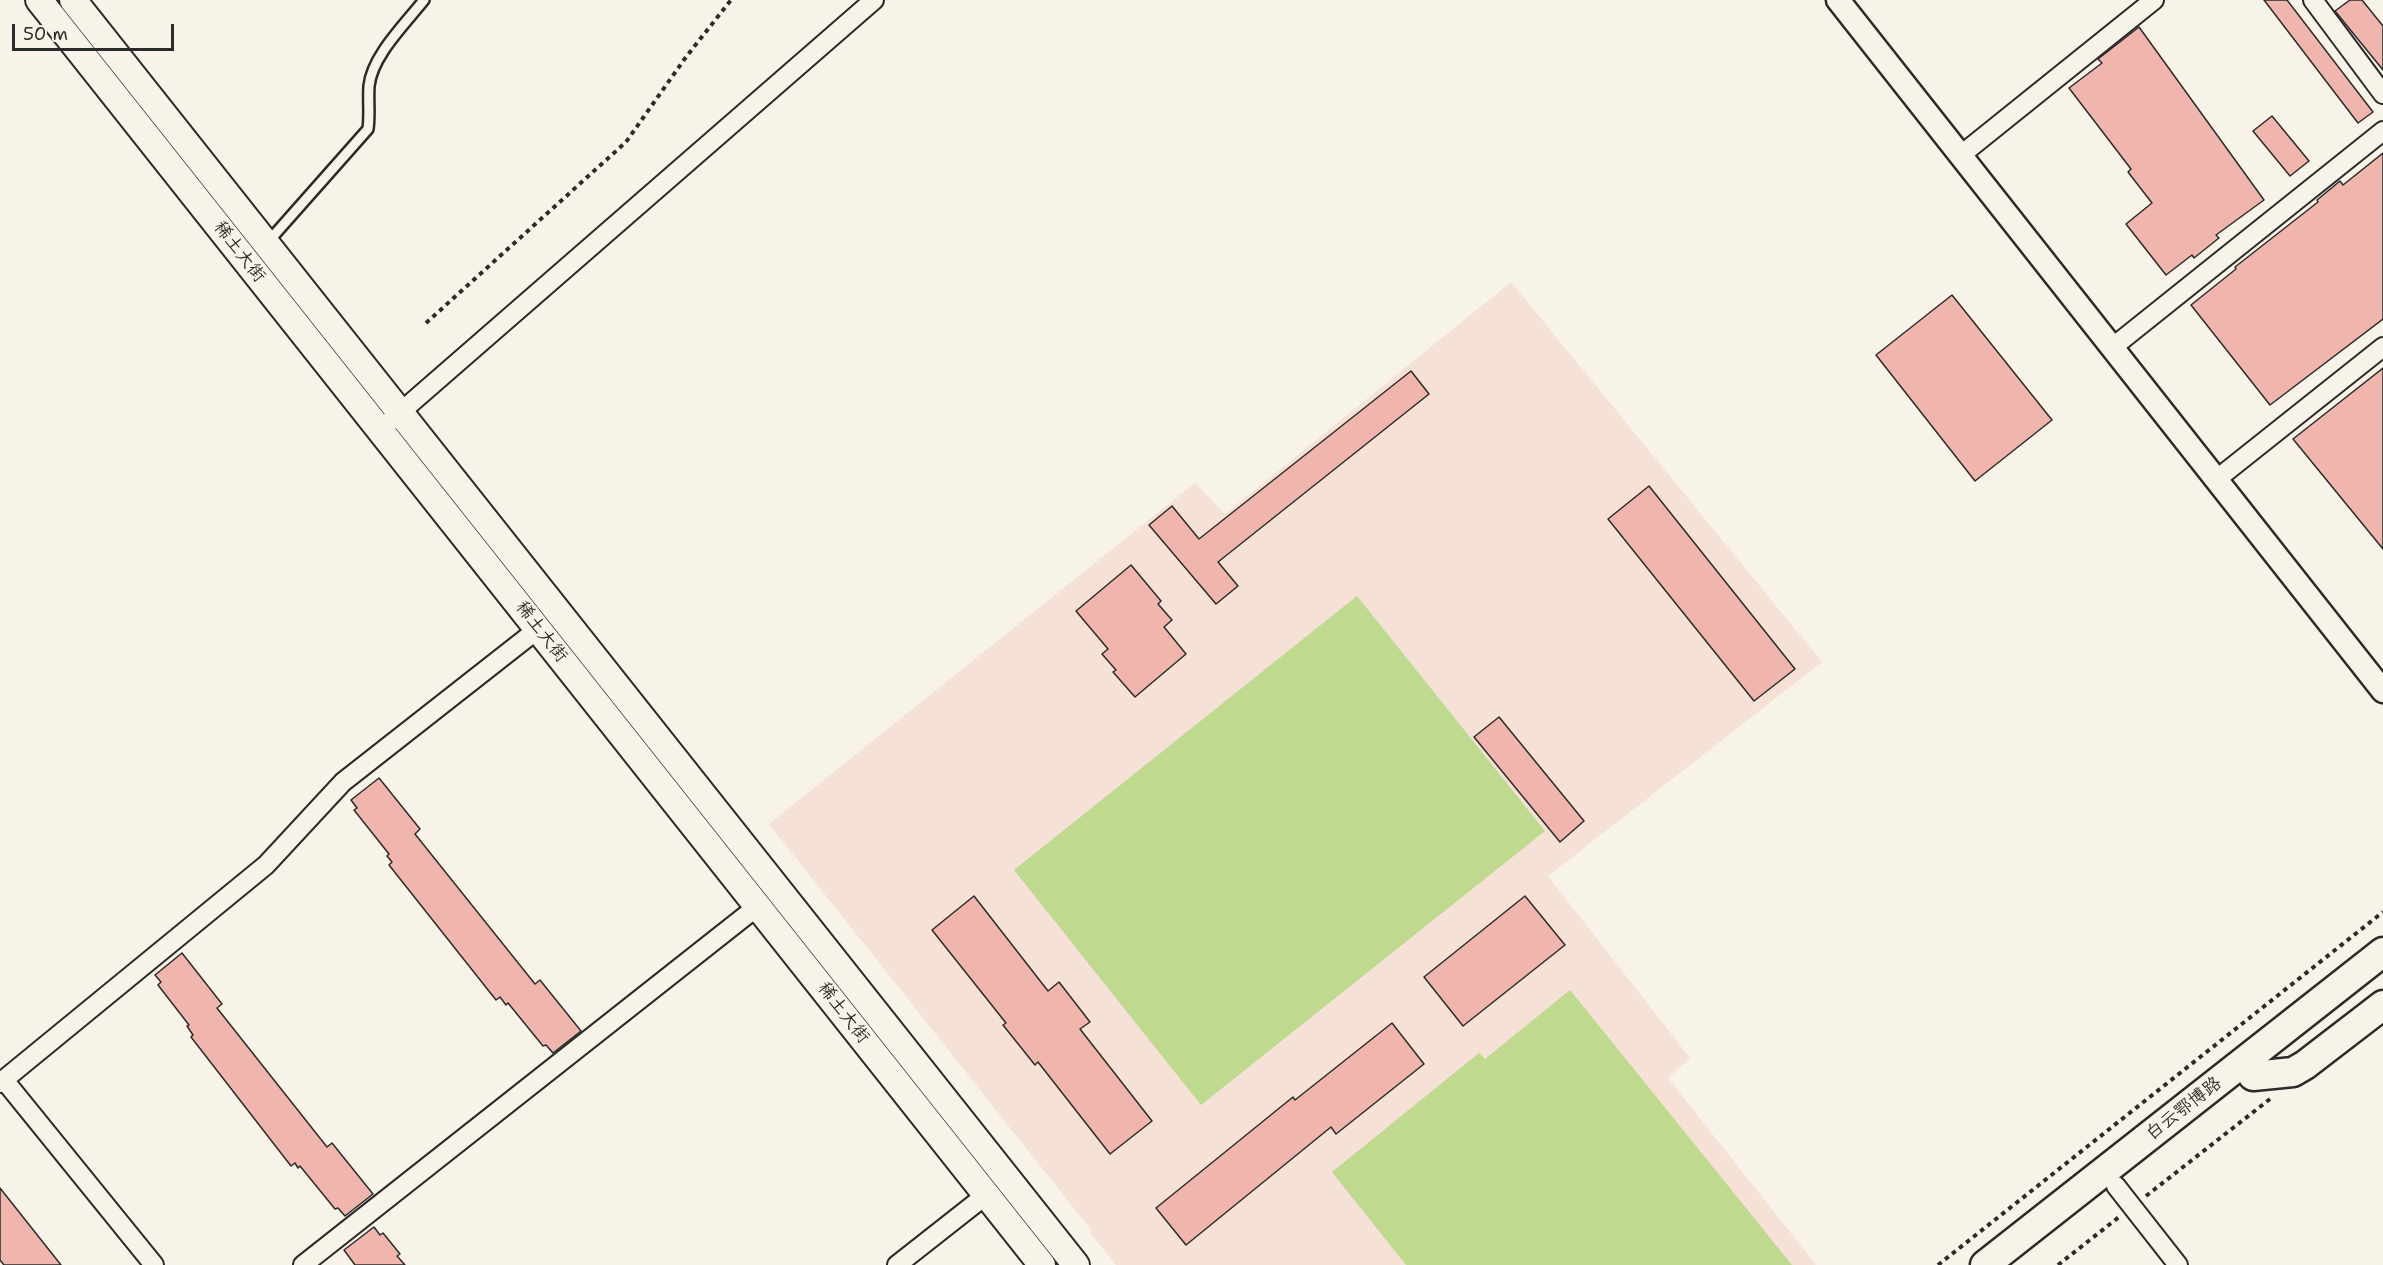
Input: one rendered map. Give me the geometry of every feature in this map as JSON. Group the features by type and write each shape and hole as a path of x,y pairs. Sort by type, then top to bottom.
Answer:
{"main road":[{"name":"稀土大街","path":"39,0 1042,1265"},
{"name":"稀土大街","path":"73,0 1076,1265"},
{"name":"白云鄂博路","path":"1986,1265 2383,952"},
{"name":"白云鄂博路","path":"2017,1265 2124,1197 2253,1076 2383,971"},
{"path":"2253,1076 2293,1072 2306,1065 2383,1005"}],"street":[{"path":"380,430 874,0"},
{"path":"1838,0 2383,691"},
{"path":"1961,155 2154,0"},
{"path":"2313,0 2383,94"},
{"path":"2113,347 2383,131"},
{"path":"2217,479 2383,347"},
{"path":"154,1265 2,1081 266,865 343,782 538,629"},
{"path":"303,1265 758,906"},
{"path":"897,1265 986,1195"},
{"path":"2124,1197 2178,1265"}],"lane":[{"path":"266,243 368,129 369,86 375,62 424,0"}],"path":[{"path":"426,323 626,142 686,57 731,0"},
{"path":"1938,1265 2383,912"},
{"path":"2058,1265 2124,1197 2273,1097 2293,1072"}],"shaded area":[{"path":"1511,282 1822,662 1548,876 1690,1058 1668,1078 1816,1265 1116,1265 1090,1233 1092,1231 769,824 1195,483 1225,514"}],"green space":[{"path":"1357,596 1545,831 1201,1105 1014,870"},
{"path":"1570,990 1792,1265 1406,1265 1332,1172 1479,1053 1485,1059"}],"building":[{"path":"2264,0 2287,0 2373,112 2358,123"},
{"path":"2350,0 2362,0 2383,26 2383,70 2335,11"},
{"path":"2139,27 2264,200 2216,235 2219,238 2194,258 2192,255 2166,275 2126,224 2152,203 2128,172 2131,169 2069,88 2102,63 2098,59"},
{"path":"2272,116 2309,161 2290,176 2253,131"},
{"path":"2383,153 2383,319 2270,405 2191,305 2318,202 2317,200 2340,181 2343,185"},
{"path":"1952,295 2052,420 1975,481 1876,355"},
{"path":"2383,368 2383,549 2293,439"},
{"path":"1411,371 1429,394 1218,562 1238,586 1216,604 1149,525 1172,506 1199,539"},
{"path":"1649,486 1795,669 1754,701 1608,519"},
{"path":"1131,565 1161,601 1158,604 1172,620 1164,627 1186,654 1135,697 1113,672 1116,670 1102,654 1108,649 1076,611"},
{"path":"1499,717 1584,821 1560,842 1474,737"},
{"path":"379,778 420,829 415,834 535,984 540,980 581,1031 553,1053 546,1045 543,1046 508,1003 506,1005 500,997 496,1000 389,865 392,862 387,856 389,854 354,810 357,808 351,800"},
{"path":"974,896 1048,991 1059,982 1090,1022 1080,1029 1152,1121 1110,1154 1038,1062 1035,1065 1003,1025 1006,1023 932,930"},
{"path":"1525,896 1565,945 1463,1026 1424,977"},
{"path":"182,953 222,1004 217,1008 327,1147 332,1143 373,1194 345,1216 338,1208 335,1209 300,1166 298,1168 295,1163 291,1166 191,1037 193,1035 187,1026 189,1025 158,985 161,982 155,975"},
{"path":"1392,1023 1424,1064 1336,1134 1331,1127 1186,1245 1156,1208 1293,1097 1295,1100"},
{"path":"0,1188 61,1265 4,1265 0,1260"},
{"path":"374,1227 380,1235 383,1233 400,1254 397,1256 405,1265 355,1265 344,1250"}]}
